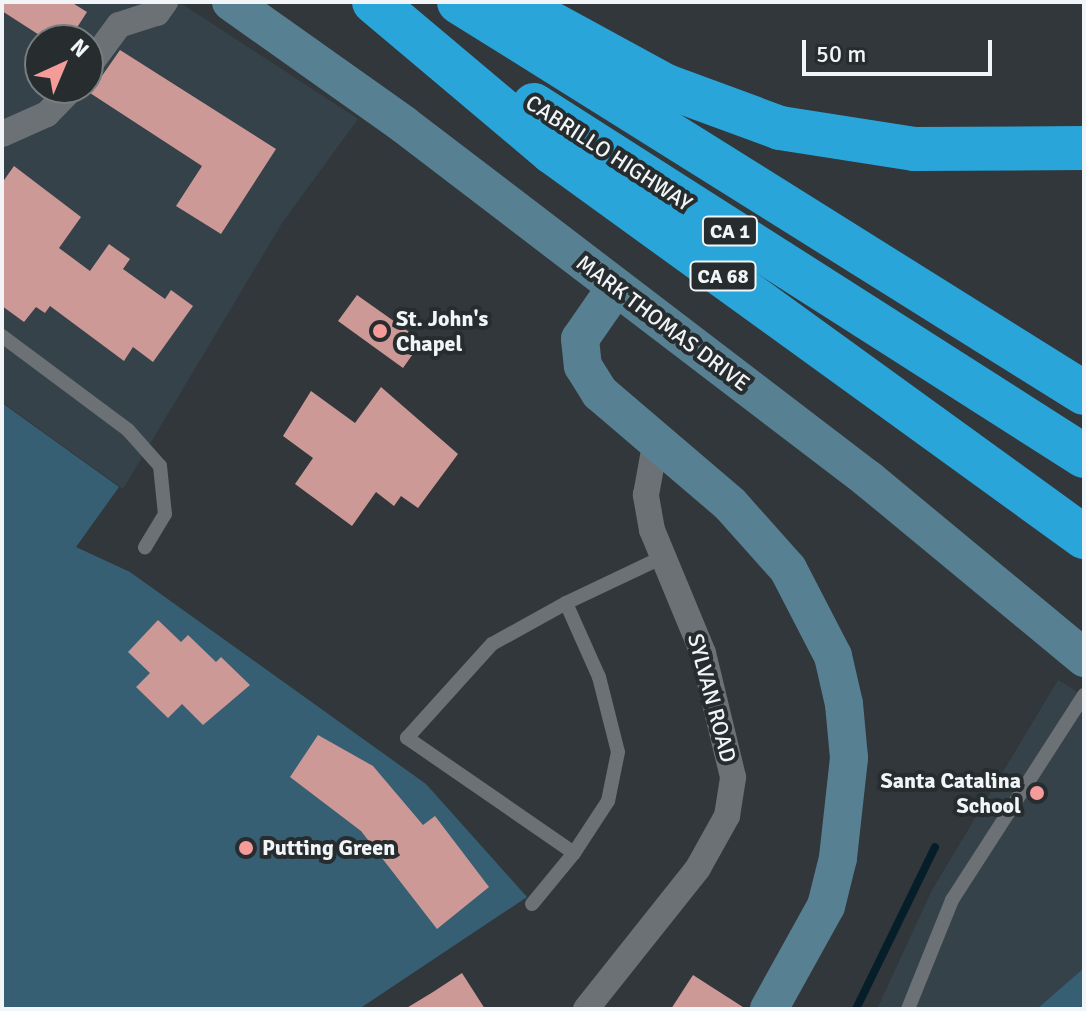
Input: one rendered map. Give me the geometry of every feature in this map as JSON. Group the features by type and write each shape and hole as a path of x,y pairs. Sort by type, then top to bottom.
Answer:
{"highway":[{"name":"CABRILLO HIGHWAY","path":"376,2 1084,456"},
{"name":"CA 68","path":"376,2 552,152 1084,537"},
{"name":"CA 1","path":"459,2 1084,393"},
{"path":"512,2 666,86 780,128 914,149 1084,148"}],"street":[{"path":"104,45 119,25 157,13 165,2"},
{"name":"MARK THOMAS DRIVE","path":"231,2 616,287 1084,658"},
{"path":"2,134 47,114 57,104"},
{"path":"616,287 580,339 583,366 600,393 655,445 730,504 788,569 813,608 844,704 849,758 838,858 826,906 769,1009"},
{"name":"SYLVAN ROAD","path":"586,1009 698,868 727,816 733,777 726,734 703,653 663,557 646,495 655,445"}],"lane":[{"path":"2,336 128,430 160,466 165,514 145,547"},
{"path":"574,853 407,738 492,644 566,603 663,557"},
{"path":"532,904 574,853 608,801 618,752 603,689 566,603"},
{"path":"908,1009 952,900 1084,695"}],"shaded area":[{"path":"2,2 179,2 358,119 282,223 123,489 2,402"},
{"path":"2,403 119,487 76,547 130,572 426,784 527,897 359,1009 2,1009"},
{"name":"Santa Catalina School","path":"1058,680 1084,696 1084,1009 877,1009 932,890"},
{"path":"1084,968 1084,1009 1037,1009"}],"building":[{"path":"2,2 71,2 87,12 79,24 24,25 2,11"},
{"path":"120,50 276,149 221,234 176,206 202,166 104,102 104,73"},
{"path":"14,166 81,217 59,248 90,271 109,244 130,259 123,269 165,299 171,290 193,306 153,362 133,347 124,361 50,306 45,313 36,307 24,322 2,306 2,183"},
{"name":"St. John's Chapel","path":"357,295 422,341 403,368 338,321"},
{"path":"381,387 458,454 418,508 401,496 394,506 376,492 352,526 295,484 313,458 283,436 311,391 355,423"},
{"path":"158,620 181,642 188,635 216,662 221,657 250,685 203,725 182,704 168,718 136,687 150,673 128,652"},
{"path":"318,735 373,766 423,825 435,816 489,887 437,929 361,831 290,777"},
{"path":"462,973 485,1009 405,1009 433,992"},
{"path":"693,975 746,1009 671,1009"}],"waterway":[{"path":"856,1009 935,847"}],"place":[{"name":"St. John's Chapel","path":"380,331"},
{"name":"Santa Catalina School","path":"1037,793"},
{"name":"Putting Green","path":"246,848"}]}
